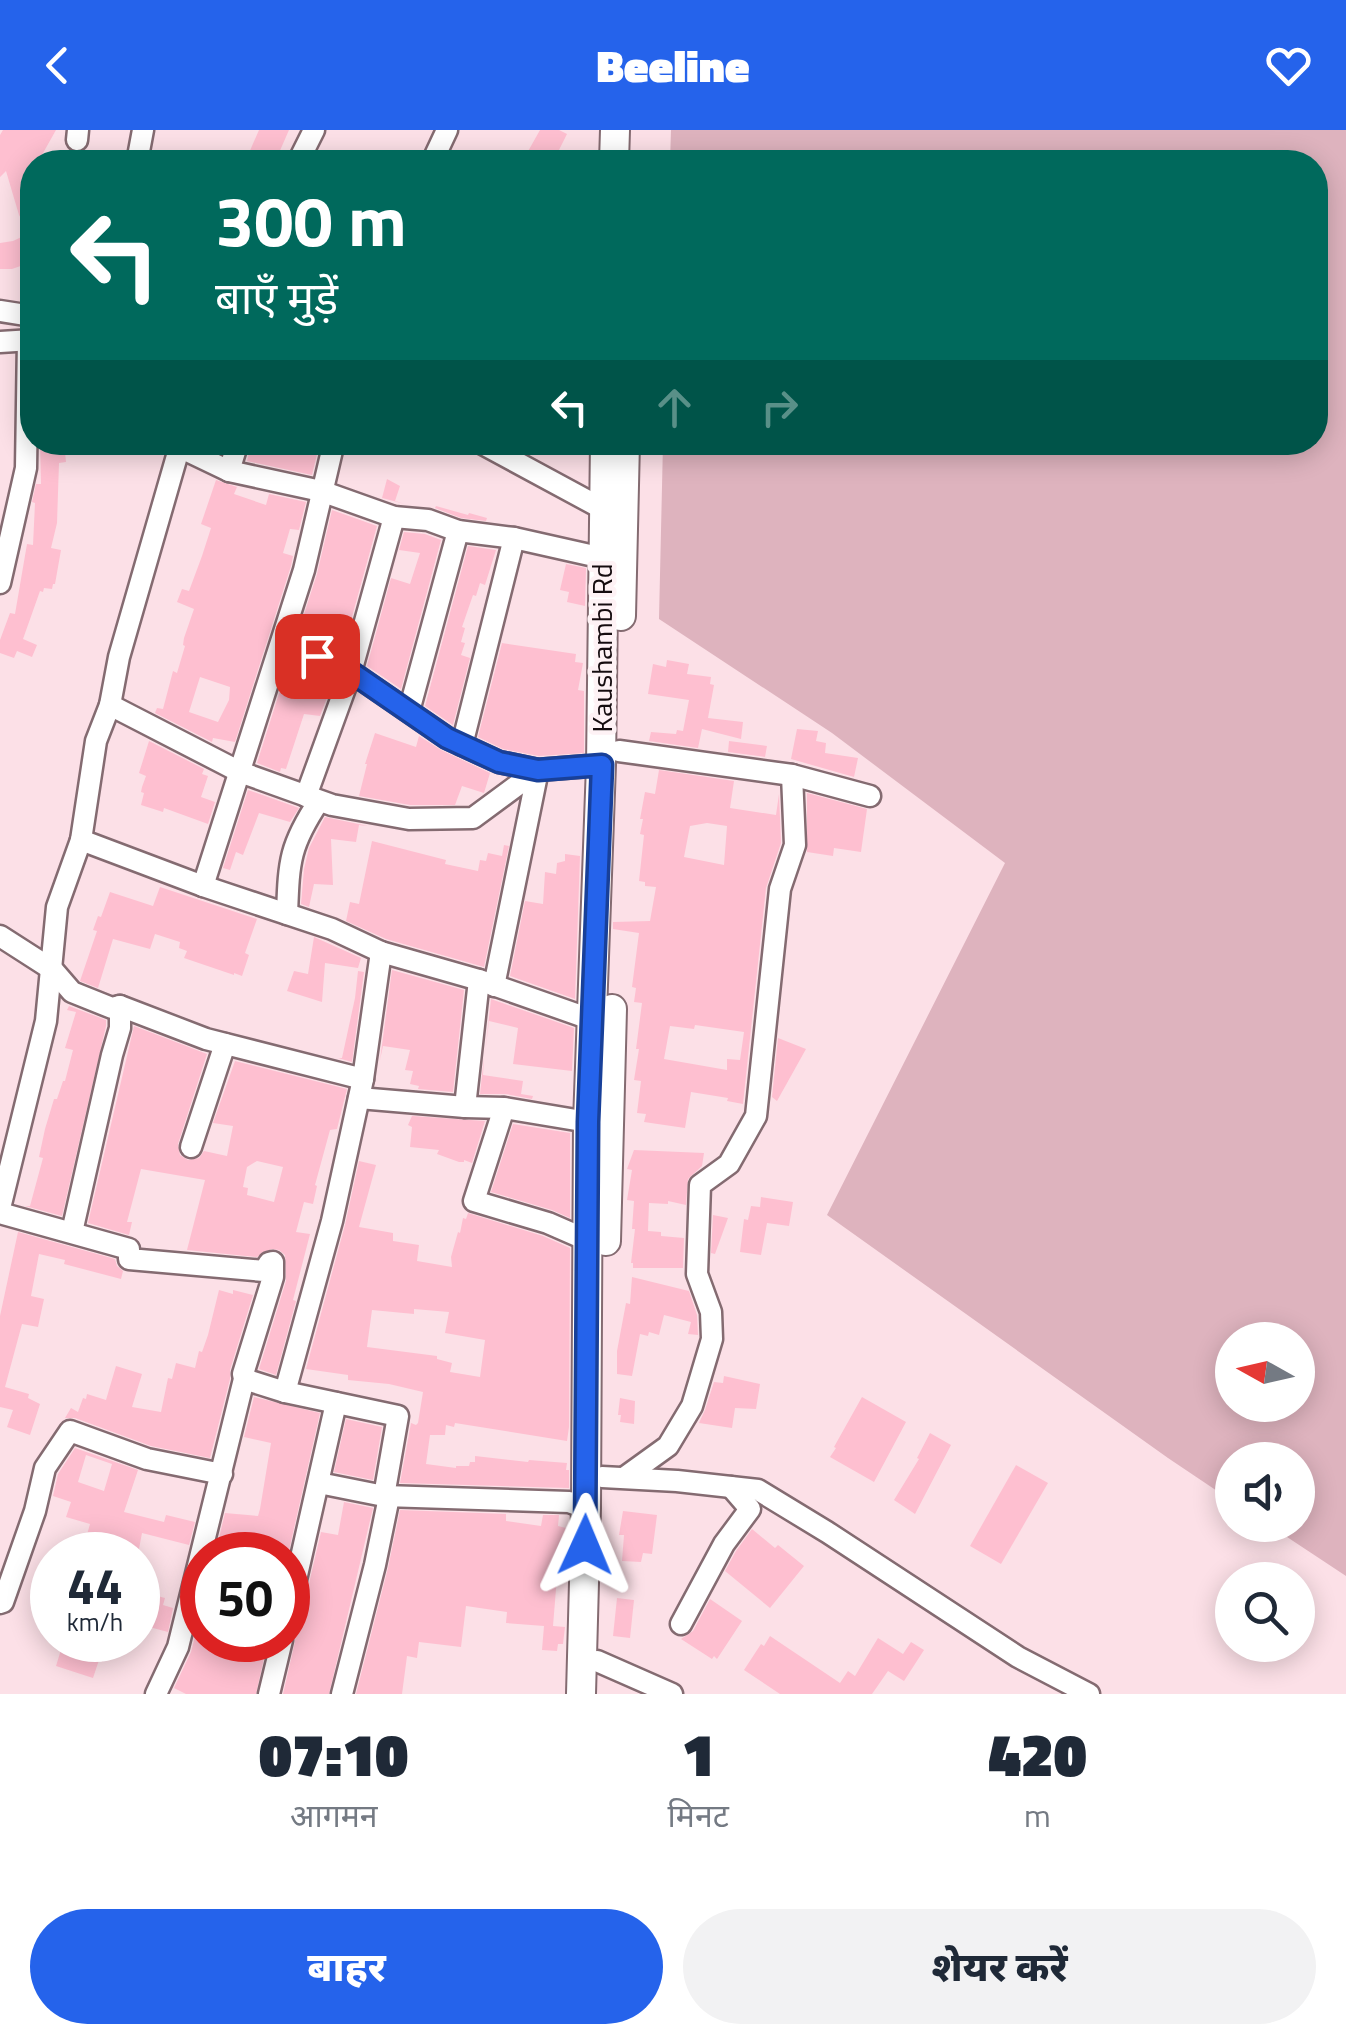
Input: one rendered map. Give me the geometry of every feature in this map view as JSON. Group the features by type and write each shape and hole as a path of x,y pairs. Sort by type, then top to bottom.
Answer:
{"main road":[{"name":"Kaushambi Rd","path":"581,1694 588,1122 610,758 603,558 606,455"},
{"path":"596,1694 614,1477 610,758 624,455"}],"street":[{"path":"0,583 26,455"},
{"path":"156,1694 178,1647 243,1374 273,1278 273,1262 268,1262 264,1271 128,1259 130,1249 0,1211 46,1021 57,907 81,840 96,741 110,705 124,640 178,455"},
{"path":"200,455 229,470 321,490 394,518 428,520 458,531 514,538 603,558"},
{"path":"229,470 234,455"},
{"path":"204,886 304,570 330,455"},
{"path":"503,455 604,509"},
{"path":"288,914 289,862 313,799 394,518"},
{"path":"408,712 458,531"},
{"path":"462,745 514,538"},
{"path":"283,640 351,672 447,738 499,762 538,770 610,758 792,775 870,796"},
{"path":"110,705 240,772 332,806 410,818 473,818 538,770"},
{"path":"464,1107 486,983 538,770"},
{"path":"614,1477 668,1446 692,1406 712,1339 711,1312 697,1274 700,1185 729,1164 756,1116 780,890 795,844 792,775"},
{"path":"81,840 332,929 381,952 593,1020"},
{"path":"0,936 53,970 72,992 112,1008 120,1006 206,1040 361,1088 464,1107 504,1108 588,1122"},
{"path":"284,1392 332,1221 361,1088 381,952"},
{"path":"72,1232 120,1028 120,1006"},
{"path":"191,1146 225,1044"},
{"path":"504,1108 474,1202 548,1223 588,1240"},
{"path":"244,1380 398,1416 384,1496"},
{"path":"307,1532 336,1403"},
{"path":"0,1602 35,1511 45,1468 70,1431 148,1459 222,1474"},
{"path":"614,1477 758,1490 1018,1656 1088,1694"},
{"path":"319,1483 384,1496 569,1502 586,1508"},
{"path":"682,1624 724,1544 750,1509 731,1487"},
{"path":"342,1694 382,1531 389,1497 384,1496"},
{"path":"598,1660 672,1694"},
{"path":"269,1694 277,1662"}],"shaded area":[{"path":"671,130 1346,130 1346,1576 1295,1542 1315,1542 1315,1442 1215,1442 1215,1490 827,1215 1005,863 832,733 659,619 663,455 1328,455 1328,150 670,150"}],"building":[{"path":"3,130 56,130 45,150 20,150 20,217 6,171 0,177"},
{"path":"259,130 289,130 280,150 250,150"},
{"path":"540,130 567,134 559,150 529,150"},
{"path":"20,238 20,266 0,269 0,243"},
{"path":"40,455 65,455 66,462 59,463 57,523 51,548 61,550 55,584 52,589 40,591 23,639 37,645 32,657 17,651 14,658 0,653 0,640 10,613 15,614 27,544 33,545 32,502 36,484 41,484"},
{"path":"248,455 317,455 312,475 247,461"},
{"path":"387,479 400,486 395,501 405,504 382,498"},
{"path":"216,480 237,487 234,494 266,505 269,494 306,502 299,530 290,529 283,553 293,556 291,566 235,742 213,738 212,742 155,713 157,708 163,709 173,671 177,673 185,646 194,609 177,602 182,589 189,591 211,528 201,524","holes":["200,677 230,687 229,700 218,722 189,712"]},
{"path":"436,506 468,515 487,518 461,518"},
{"path":"332,510 377,526 342,653 298,633"},
{"path":"404,532 441,540 401,689 367,666 391,578 410,584 420,553 399,550"},
{"path":"468,546 496,550 485,585 480,583 476,596 473,595 462,627 465,628 461,642 465,643 461,655 470,658 453,725 425,706"},
{"path":"566,564 586,568 585,606 567,602 569,592 560,590"},
{"path":"502,643 576,654 575,662 583,663 578,690 584,691 584,753 539,756 503,749 478,737"},
{"path":"290,659 334,679 320,716 304,714 286,769 281,768 280,772 257,763"},
{"path":"667,660 689,664 687,674 711,677 710,684 714,685 708,718 743,722 741,739 702,729 698,748 649,741 651,732 683,731 689,700 648,694 653,664 666,667"},
{"path":"797,729 818,731 816,741 826,743 825,753 858,758 854,777 791,759"},
{"path":"375,733 416,747 419,736 490,773 484,793 462,786 455,805 410,805 359,796"},
{"path":"149,741 204,769 202,774 208,776 201,797 215,802 208,824 164,808 163,812 141,805 146,776 139,773"},
{"path":"729,741 767,746 765,757 728,752"},
{"path":"659,770 734,781 730,808 776,815 779,794 781,843 766,888 743,1104 691,1092 685,1128 644,1122 646,1114 637,1113 641,1081 634,1080 642,1003 634,1002 636,988 632,987 639,933 613,929 613,922 650,921 656,887 639,881 644,835 640,834 640,819 645,792 655,794","holes":["690,826 727,826 724,865 684,857","695,1025 744,1032 740,1060 727,1059 727,1070 664,1059 670,1026 694,1029"]},
{"path":"248,790 299,808 290,822 259,813 243,855 236,852 230,870 223,868"},
{"path":"807,793 867,809 861,852 834,848 833,856 807,852"},
{"path":"325,817 368,826 359,825 356,842 331,839 333,885 314,884 309,907 301,904 304,869 309,848"},
{"path":"372,841 478,871 480,860 486,861 488,853 502,856 504,845 509,846 484,967 386,939 346,921 350,902 359,904"},
{"path":"565,854 580,856 575,999 510,976 525,901 543,904 545,872 556,874 557,863 565,861"},
{"path":"160,887 257,919 242,976 184,958 187,951 179,948 180,942 155,934 150,949 113,939 98,988 80,981 97,931 93,930 110,892 153,906"},
{"path":"314,937 361,958 358,968 325,963 322,1002 287,991 294,971 308,974"},
{"path":"392,970 464,990 453,1092 418,1089 419,1086 410,1084 413,1071 405,1070 410,1050 383,1046 380,1060"},
{"path":"358,971 364,972 352,1062 338,1058 342,1058"},
{"path":"491,999 574,1028 572,1071 513,1064 518,1028 489,1021 485,1054"},
{"path":"69,1006 106,1020 106,1026 62,1216 25,1206 30,1206 43,1158 39,1157 45,1129 73,1050 65,1048 76,1012 67,1010"},
{"path":"134,1026 207,1054 178,1144 180,1155 188,1160 199,1158 204,1151 227,1156 233,1126 213,1123 235,1061 347,1089 337,1129 330,1130 313,1204 304,1202 296,1232 310,1234 276,1375 259,1369 286,1281 285,1255 271,1249 257,1257 187,1250 205,1180 141,1169 127,1222 132,1222 129,1235 88,1223","holes":["257,1161 283,1167 274,1202 247,1195 248,1188 243,1187 247,1167"]},
{"path":"778,1038 806,1049 777,1101 772,1097"},
{"path":"484,1057 483,1075 523,1081 521,1094 533,1096 532,1099 480,1094"},
{"path":"412,1116 485,1121 472,1163 437,1154 439,1150 410,1147 412,1127 408,1125"},
{"path":"513,1124 570,1133 570,1218 491,1192"},
{"path":"634,1150 704,1153 702,1166 688,1179 686,1205 668,1201 649,1203 648,1231 684,1238 683,1268 633,1268 634,1201 627,1200 632,1170 627,1169"},
{"path":"359,1161 376,1165 359,1227 393,1233 393,1241 419,1245 417,1261 452,1267 458,1232 468,1213 570,1248 567,1441 455,1423 454,1427 446,1425 445,1435 430,1435 426,1464 469,1466 475,1462 475,1456 567,1463 569,1488 400,1483 411,1423 418,1423 423,1392 306,1369","holes":["372,1310 449,1312 445,1333 485,1340 480,1377 450,1372 452,1363 437,1356 367,1347"]},
{"path":"761,1197 793,1202 789,1226 767,1223 761,1255 740,1252 744,1219 748,1220 751,1206 760,1207"},
{"path":"713,1215 728,1218 715,1254 711,1253"},
{"path":"18,1232 115,1259 123,1271 121,1279 39,1254 31,1296 44,1299 38,1327 22,1324 5,1387 29,1394 28,1398 40,1404 30,1435 7,1427 13,1410 0,1407 0,1316"},
{"path":"632,1277 689,1291 697,1315 698,1335 688,1334 691,1322 664,1315 659,1335 640,1334 632,1376 617,1374 617,1351 626,1303 630,1304"},
{"path":"219,1290 253,1295 230,1370 210,1458 151,1446 75,1418 65,1418 71,1408 78,1412 87,1394 106,1400 116,1366 142,1374 132,1407 161,1412 168,1378 172,1379 176,1363 195,1368"},
{"path":"724,1376 760,1384 756,1409 735,1408 732,1428 699,1423 714,1382 723,1383"},
{"path":"254,1397 320,1413 293,1532 220,1532 225,1513 258,1516 260,1509 271,1443 244,1437"},
{"path":"862,1397 906,1422 874,1482 830,1457"},
{"path":"620,1398 635,1401 634,1424 620,1422"},
{"path":"346,1419 382,1427 373,1480 334,1472"},
{"path":"930,1433 951,1445 915,1514 894,1500"},
{"path":"75,1448 138,1470 124,1512 164,1522 166,1515 195,1522 192,1532 180,1532 180,1543 160,1538 160,1532 88,1532 90,1524 66,1517 71,1502 53,1496 58,1474","holes":["86,1455 112,1464 104,1491 78,1482"]},
{"path":"1016,1465 1048,1483 1001,1564 970,1546"},
{"path":"344,1502 373,1508 329,1694 283,1694 290,1662 310,1662 310,1579 321,1532 338,1535"},
{"path":"400,1510 506,1514 506,1521 541,1526 543,1515 559,1515 558,1526 566,1528 562,1563 567,1563 565,1578 557,1577 553,1626 565,1627 563,1644 558,1644 557,1651 542,1650 544,1626 506,1623 507,1612 466,1606 461,1647 419,1642 417,1658 407,1656 402,1694 356,1694"},
{"path":"623,1511 657,1515 652,1554 643,1553 641,1562 622,1561 624,1535 619,1535"},
{"path":"752,1529 804,1566 770,1608 725,1571"},
{"path":"160,1597 165,1598 163,1605 173,1608 168,1632 160,1630"},
{"path":"617,1598 634,1600 630,1638 613,1636"},
{"path":"710,1599 742,1621 717,1659 681,1639 693,1631"},
{"path":"770,1636 840,1683 848,1671 855,1676 878,1638 903,1654 911,1642 924,1650 904,1681 888,1671 872,1694 780,1694 744,1670"},
{"path":"57,1662 98,1662 93,1678 56,1666"},
{"path":"186,1662 263,1662 256,1694 186,1694 174,1688"}],"route":[{"path":"317,656 351,672 447,738 499,762 538,770 602,765 588,1122 585,1545"}]}
